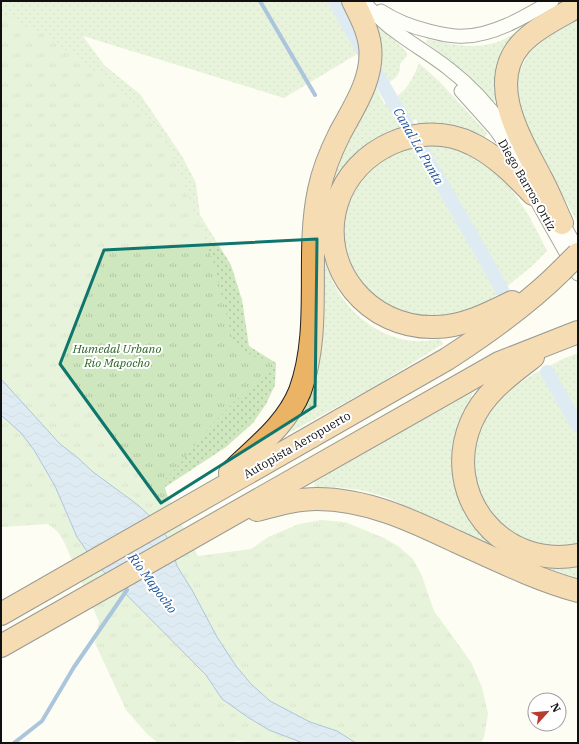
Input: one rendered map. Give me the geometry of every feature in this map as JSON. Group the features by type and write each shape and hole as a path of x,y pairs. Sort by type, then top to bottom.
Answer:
{"highway":[{"path":"200,500 271,435 289,411 299,392 305,374 313,305 313,244 319,190 332,153 362,92 371,62 371,49 364,8 353,1"},
{"path":"562,223 518,133 511,113 507,93 507,74 513,56 528,36 578,6"},
{"path":"532,194 520,180 494,158 472,143 449,136 425,134 401,139 376,151 365,160 348,180 337,203 333,226 335,250 344,275 360,298 371,308 395,321 408,325 436,328 465,322 494,311 564,275"},
{"name":"Autopista Aeropuerto","path":"1,614 447,359 564,275 578,254"},
{"path":"1,646 227,519 499,363 569,335"},
{"path":"569,335 508,376 490,392 471,423 467,435 464,447 464,472 466,485 475,509 491,530 500,538 519,549 539,556 554,557 578,555"},
{"path":"227,519 282,503 299,500 316,499 359,503 406,518 520,571 578,591"}],"street":[{"path":"364,8 419,29 448,36 464,36 491,31 517,20 549,2"},
{"name":"Diego Barros Ortíz","path":"364,8 419,49 449,69 486,104 513,140 542,186 578,250"},
{"name":"Diego Barros Ortíz","path":"419,49 456,85 495,129 512,153 532,194 564,275"}],"highlighted area":[{"path":"317,239 315,406 161,503 60,364 104,250"}],"green space":[{"path":"1,1 329,1 359,53 284,98 83,36 104,65 140,94 182,156 196,183 200,215 231,265 242,300 249,346 276,363 275,385 266,404 253,423 226,447 138,505 1,379"},
{"name":"Humedal Urbano Río Mapocho","path":"1,13 52,40 90,67 134,102 162,136 174,159 214,263 231,334 240,351 267,360 273,366 272,371 237,399 205,432 186,457 166,479 165,488 168,497 198,556 251,549 268,537 299,524 321,520 345,522 384,538 398,546 413,559 422,576 434,611 471,662 482,687 488,714 484,737 481,743 254,743 237,741 229,743 158,743 147,734 126,710 95,643 99,622 65,544 58,532 48,524 1,527"},
{"path":"370,17 406,51 407,56 400,64 398,74 393,80 376,87 384,104 406,88 410,83 419,63 440,82 487,133 485,137 479,138 419,125 416,119 401,128 377,138 357,152 344,167 331,191 329,184 373,83 383,77 377,63"},
{"path":"578,17 578,223 526,129 520,110 517,89 519,72 532,47 550,33"},
{"path":"522,29 497,100 492,102 426,42 428,39 464,46 491,44 500,41"},
{"path":"426,140 473,155 497,174 508,185 526,210 547,251 532,266 488,302 453,315 421,316 402,312 382,303 358,279 343,251 340,213 369,163"},
{"path":"324,258 335,286 342,297 359,316 369,324 379,331 391,336 415,341 440,339 443,344 372,388 287,434 283,431"},
{"path":"578,353 578,547 545,549 511,536 482,503 472,465 476,440 481,426 499,400 515,386 537,372"},
{"path":"473,392 455,444 453,470 456,488 498,545 496,551 386,497 360,490 336,487 314,489 315,480"},
{"path":"578,565 578,582 546,571 547,566 566,567"}],"water":[{"name":"Río Mapocho","path":"1,379 60,444 93,472 138,505 156,522 169,540 177,566 192,590 217,637 236,666 251,684 270,701 310,722 337,731 356,743 303,743 269,730 222,699 206,675 96,564 77,537 55,486 34,450 21,433 1,415"}],"waterway":[{"path":"260,1 315,95"},
{"name":"Canal La Punta","path":"335,1 503,292"},
{"name":"Canal La Punta","path":"547,372 578,426"},
{"path":"14,743 42,721 74,667 127,590"}]}
